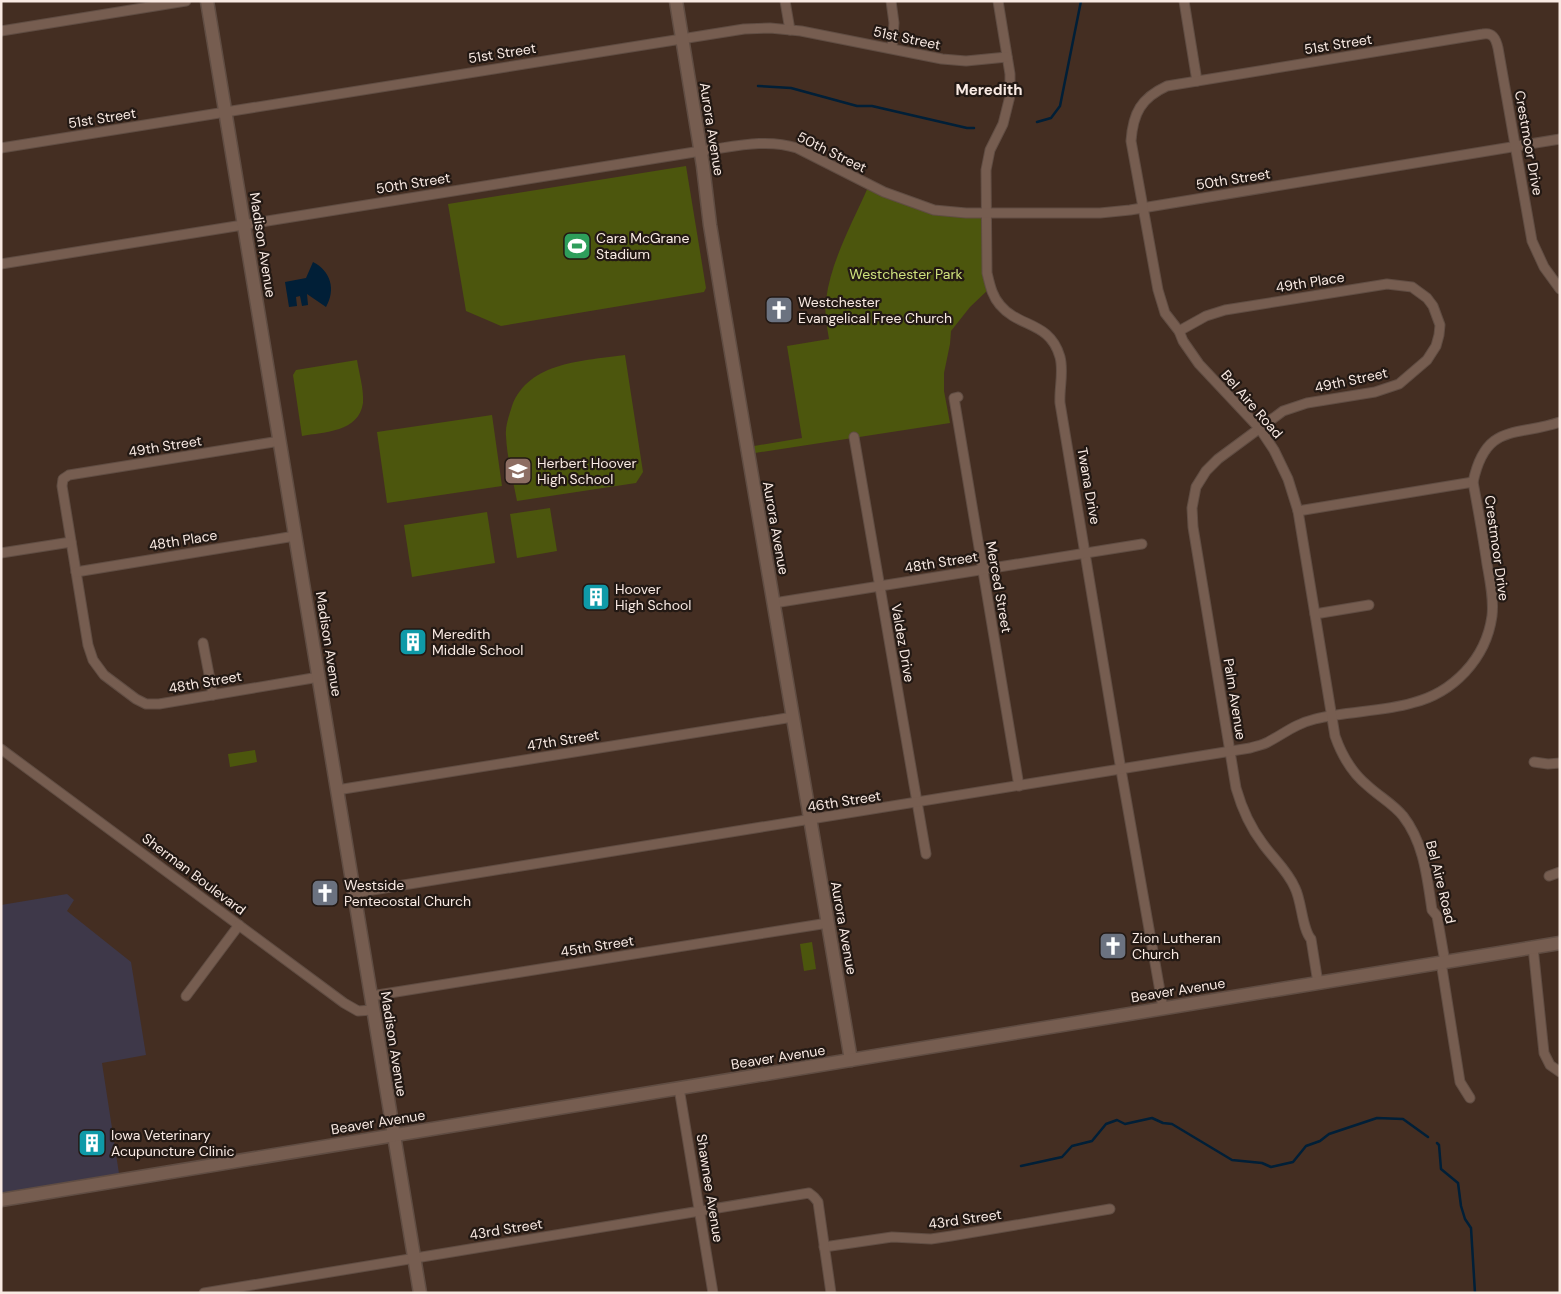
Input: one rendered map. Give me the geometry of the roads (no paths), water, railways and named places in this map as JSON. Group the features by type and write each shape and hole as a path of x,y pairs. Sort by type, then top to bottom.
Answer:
{"street":[{"path":"1,31 186,1"},
{"name":"Madison Avenue","path":"208,1 420,1293"},
{"name":"Aurora Avenue","path":"676,1 701,151 713,246 851,1060"},
{"path":"785,1 790,30"},
{"path":"891,1 894,23 892,48"},
{"name":"Twana Drive","path":"998,1 1010,74 1010,96 1003,124 990,150 986,170 987,273 994,296 1007,312 1042,330 1060,354 1062,374 1060,403 1163,1008"},
{"path":"1184,1 1197,81"},
{"name":"51st Street","path":"1,148 744,29 790,30 942,59 966,60 1007,57"},
{"name":"51st Street","path":"1197,81 1483,34"},
{"name":"Crestmoor Drive","path":"1483,34 1491,34 1497,42 1532,241 1544,267 1560,289"},
{"name":"Bel Aire Road","path":"1197,81 1167,86 1153,93 1142,103 1135,116 1132,128 1131,141 1158,290 1166,313 1179,331 1183,341 1199,364 1260,429 1274,450 1288,479 1298,511 1335,736 1340,750 1352,769 1369,787 1393,806 1403,817 1417,840 1424,859 1432,910 1437,916 1460,1082 1470,1098"},
{"name":"50th Street","path":"1,264 759,143 783,144 797,148 884,192 934,210 986,213 1100,212 1144,208 1560,139"},
{"name":"49th Place","path":"1179,331 1206,316 1225,310 1387,284 1412,287 1427,298 1436,314"},
{"name":"49th Street","path":"1260,429 1283,411 1296,406 1375,392 1398,384 1427,360 1436,346 1440,335 1440,324 1436,314"},
{"name":"Merced Street","path":"958,397 954,398 1019,786"},
{"name":"Crestmoor Drive","path":"1331,716 1412,704 1437,695 1460,678 1478,655 1492,616 1491,587 1473,482 1476,468 1486,449 1498,437 1512,432 1560,422"},
{"name":"Palm Avenue","path":"1260,429 1218,459 1206,471 1196,487 1192,508 1193,527 1236,788 1246,817 1263,844 1295,887 1303,914 1306,934 1312,939 1318,983"},
{"name":"Valdez Drive","path":"854,437 926,854"},
{"name":"49th Street","path":"71,542 62,486 63,479 68,476 280,441"},
{"path":"1298,511 1473,482"},
{"name":"48th Place","path":"76,572 295,536"},
{"path":"1,553 71,542 76,572"},
{"name":"48th Street","path":"774,604 1142,544"},
{"name":"48th Street","path":"76,572 88,645 93,660 104,675 136,699 146,704 159,704 319,677"},
{"path":"1315,614 1369,605"},
{"path":"203,643 213,695"},
{"name":"46th Street","path":"354,893 1121,770 1267,743 1299,723 1331,716"},
{"name":"47th Street","path":"337,790 793,717"},
{"name":"Sherman Boulevard","path":"1,749 352,1009 364,1012 373,1010"},
{"path":"1534,762 1560,763"},
{"path":"1549,876 1560,872"},
{"name":"45th Street","path":"371,996 828,923"},
{"path":"186,996 239,925"},
{"name":"Beaver Avenue","path":"1,1200 1560,943"},
{"path":"1533,948 1544,1052 1550,1065 1560,1072"},
{"name":"Shawnee Avenue","path":"680,1088 713,1293"},
{"name":"43rd Street","path":"204,1293 801,1194 809,1194 818,1202 824,1247 892,1237 931,1239 1110,1209"},
{"path":"824,1247 831,1293"}],"water":[{"path":"313,262 324,270 330,282 331,294 326,307 307,294 308,305 302,306 300,296 296,297 297,306 289,307 285,282 306,278"}],"waterway":[{"path":"1037,122 1051,118 1060,106 1081,1"},
{"path":"758,86 791,88 857,106 872,106 974,128"},
{"path":"1021,1166 1062,1157 1072,1146 1092,1141 1106,1124 1117,1120 1125,1124 1152,1118 1163,1123 1172,1124 1232,1160 1262,1163 1271,1167 1293,1162 1306,1146 1320,1141 1329,1134 1377,1118 1403,1119 1428,1137"},
{"path":"1437,1143 1439,1145 1441,1169 1458,1183 1461,1206 1465,1219 1471,1228 1475,1293"}],"place":[{"name":"Cara McGrane Stadium","path":"577,246"},
{"name":"Westchester Evangelical Free Church","path":"779,310"},
{"name":"Herbert Hoover High School","path":"518,471"},
{"name":"Hoover High School","path":"596,597"},
{"name":"Meredith Middle School","path":"413,642"},
{"name":"Westside Pentecostal Church","path":"325,893"},
{"name":"Zion Lutheran Church","path":"1113,946"},
{"name":"Iowa Veterinary Acupuncture Clinic","path":"92,1143"}],"district":[{"name":"Meredith","path":"989,90"}],"park label":[{"name":"Westchester Park","path":"906,274"}]}
